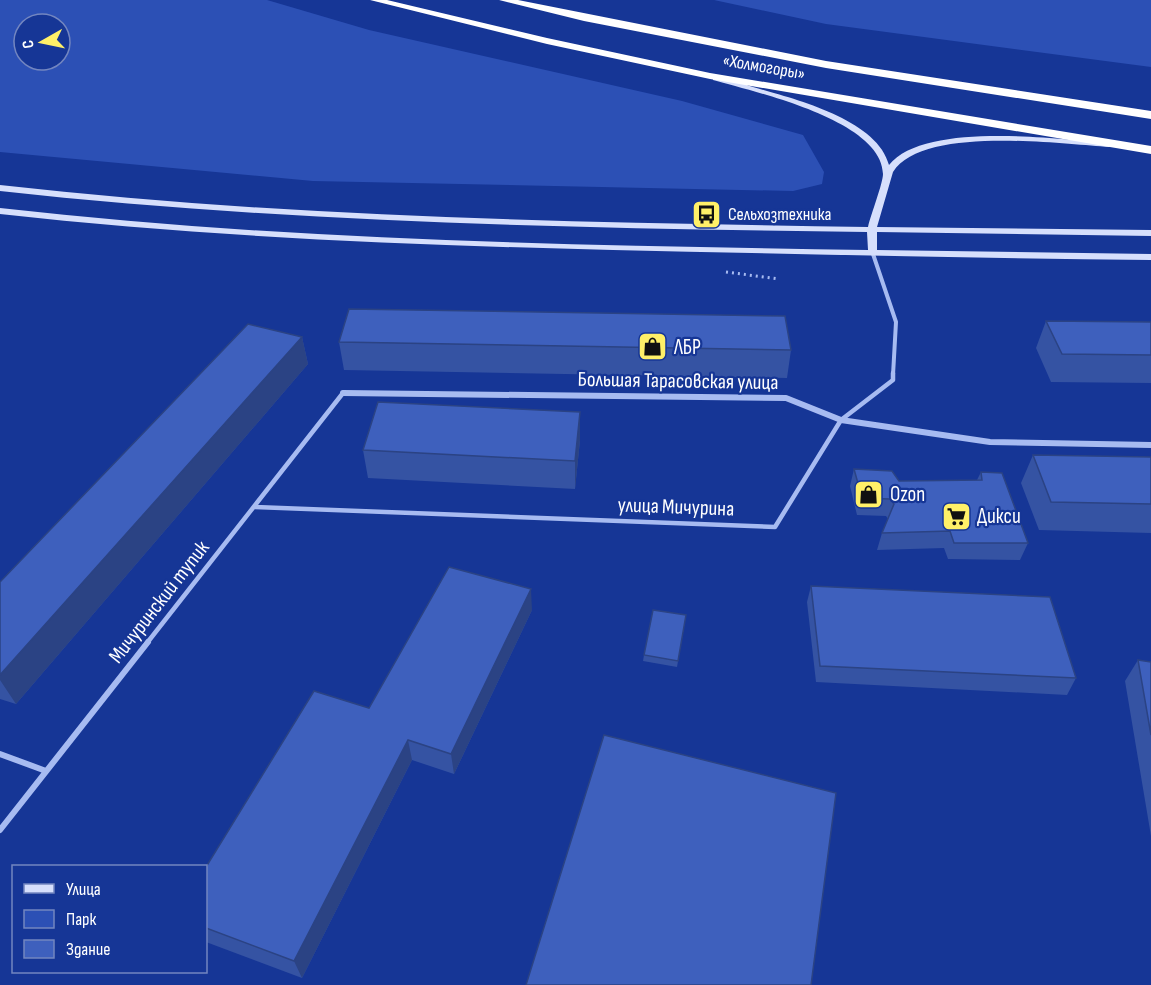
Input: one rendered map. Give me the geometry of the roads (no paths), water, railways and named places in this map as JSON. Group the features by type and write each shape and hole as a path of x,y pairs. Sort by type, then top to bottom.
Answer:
{"highway":[{"name":"«Холмогоры»","path":"375,0 547,41 710,76 1145,149"},
{"name":"«Холмогоры»","path":"504,0 746,50 930,82 1151,115"}],"street":[{"path":"710,76 824,113 847,123 867,137 880,152 887,174"},
{"path":"873,254 870,230 887,174 896,161 917,148 952,140 1043,140 1145,149"},
{"path":"0,188 65,196 250,211 417,219 870,230 1151,233"},
{"path":"0,211 213,230 411,242 873,254 1151,257"},
{"name":"Большая Тарасовская улица","path":"343,393 786,398 841,420 990,442 1151,445"}],"lane":[{"name":"улица Мичурина","path":"255,507 775,527 841,420 893,380 896,322 873,254"},
{"name":"Мичуринский тупик","path":"0,830 343,393"},
{"path":"0,754 46,771"}],"place":[{"name":"Сельхозтехника","path":"707,214"},
{"name":"ЛБР","path":"653,347"},
{"name":"Ozon","path":"869,494"},
{"name":"Дикси","path":"956,516"}]}
